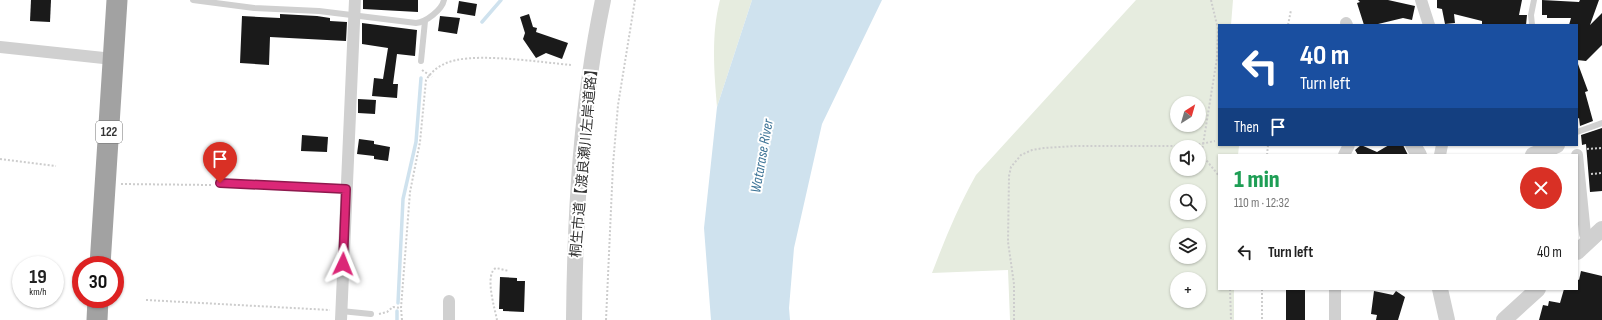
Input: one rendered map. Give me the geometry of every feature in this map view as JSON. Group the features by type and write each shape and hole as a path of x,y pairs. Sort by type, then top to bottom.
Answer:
{"highway":[{"name":"122","path":"101,256 117,0"},
{"path":"97,320 98,308"}],"street":[{"path":"341,316 355,0"},
{"name":"桐生市道【渡良瀬川左岸道路】","path":"574,320 577,222 583,140 589,78 603,0"},
{"path":"1421,0 1430,24"},
{"path":"0,47 113,59"},
{"path":"1535,154 1555,146"},
{"path":"1578,169 1585,234 1589,241"},
{"path":"1578,251 1602,229"},
{"path":"1335,290 1335,320"},
{"path":"1440,290 1447,320"},
{"path":"1504,320 1537,290"},
{"path":"449,301 449,320"}],"lane":[{"path":"193,0 254,8 319,11 416,23 425,21 442,7 444,0"},
{"path":"1532,24 1531,15 1534,0"},
{"path":"421,61 425,21"},
{"path":"1578,132 1602,123"},
{"path":"220,183 346,189"},
{"path":"341,316 371,314"}],"path":[{"path":"606,320 611,202 617,112 635,0"},
{"path":"1204,140 1217,58 1218,29 1212,0"},
{"path":"1288,24 1291,10"},
{"path":"402,320 401,308 410,192 420,142 426,80 429,75 440,66 457,60 484,58 570,64"},
{"path":"1206,144 1215,141"},
{"path":"1014,320 1014,284 1008,242 1009,176 1011,167 1021,155 1032,150 1044,148 1076,146 1170,146"},
{"path":"1576,151 1602,148"},
{"path":"0,159 56,166"},
{"path":"1206,159 1218,175"},
{"path":"105,182 214,185 220,183"},
{"path":"497,320 490,274 496,268 509,270"},
{"path":"1230,290 1231,320"},
{"path":"1262,290 1262,320"},
{"path":"146,300 245,304 341,316"},
{"path":"371,314 382,314 393,307 401,308"}],"shaded area":[{"path":"720,0 752,0 717,107 714,67 714,40"},
{"path":"1136,0 1233,0 1231,24 1218,24 1218,146 1239,146 1238,154 1218,154 1218,290 1234,290 1234,320 1010,320 1008,270 932,273 952,223 976,175"}],"water":[{"name":"Watarase River","path":"752,0 882,0 822,124 794,248 789,308 790,320 711,320 704,228 717,107"}],"building":[{"path":"31,0 51,0 50,22 30,21"},
{"path":"363,0 418,0 418,12 363,9"},
{"path":"1358,0 1388,0 1415,6 1412,20 1403,18 1378,24 1364,24 1357,3 1360,2"},
{"path":"1437,0 1522,0 1519,15 1527,15 1526,24 1482,24 1482,21 1454,14 1455,23 1445,24 1442,9 1437,8"},
{"path":"1542,0 1579,2 1580,0 1599,0 1590,25 1602,13 1602,45 1586,61 1578,60 1578,24 1569,24 1571,18 1547,18 1547,15 1542,15"},
{"path":"459,1 477,4 475,16 457,13"},
{"path":"280,14 317,16 330,18 330,21 347,22 346,41 270,37 269,65 240,63 242,16 280,18"},
{"path":"529,14 533,27 537,28 536,32 568,43 562,59 546,53 536,58 523,39 525,33 520,17"},
{"path":"440,16 460,18 457,34 438,31"},
{"path":"362,23 417,30 415,56 397,54 393,84 398,84 397,98 372,96 374,78 383,79 388,48 362,44"},
{"path":"1578,64 1588,91 1585,92 1593,121 1580,126"},
{"path":"358,99 376,100 375,114 358,113"},
{"path":"1602,128 1602,191 1590,192 1586,144 1582,145 1581,135"},
{"path":"302,135 328,137 327,152 301,151"},
{"path":"359,139 374,141 374,144 390,147 388,161 374,159 374,156 357,154"},
{"path":"1360,146 1363,146 1377,152 1387,146 1404,146 1408,154 1357,154 1355,150"},
{"path":"1581,271 1602,276 1602,320 1539,320 1543,305 1548,306 1549,301 1560,303 1564,290 1578,290"},
{"path":"500,277 517,278 517,281 525,281 524,312 503,311 503,309 499,309"},
{"path":"1286,290 1305,290 1305,320 1286,320"},
{"path":"1374,291 1393,295 1396,291 1405,297 1398,320 1376,320 1377,315 1371,314"}],"waterway":[{"path":"482,22 501,0"},
{"path":"398,303 403,199 416,142 421,78"},
{"path":"397,311 397,320"}],"route":[{"path":"220,183 346,189 343,264"}]}
